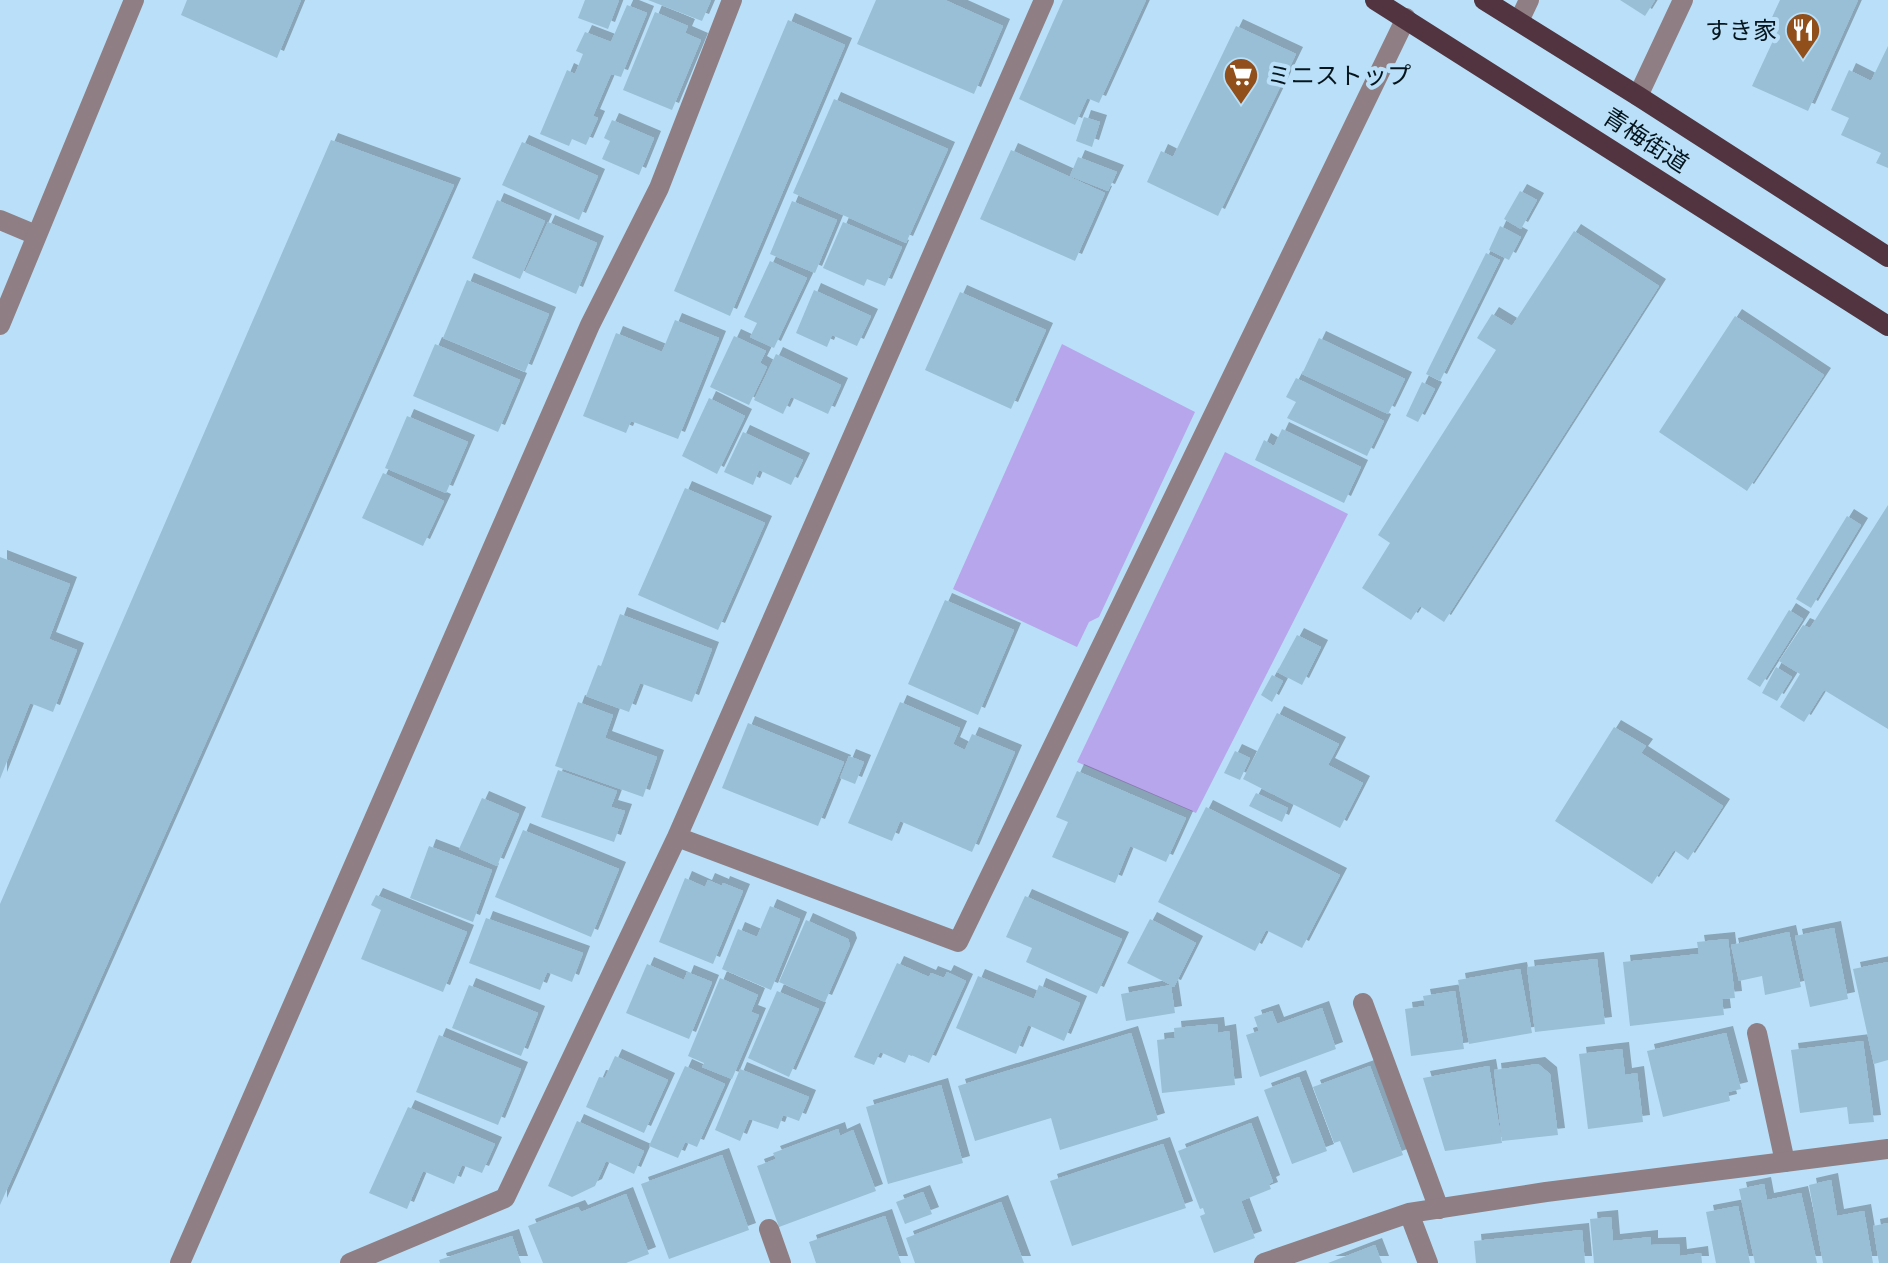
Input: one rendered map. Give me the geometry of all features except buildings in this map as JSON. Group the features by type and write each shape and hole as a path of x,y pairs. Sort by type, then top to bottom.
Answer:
{"main road":[{"name":"青梅街道","path":"1375,0 1888,326"},
{"name":"青梅街道","path":"1484,0 1888,257"}],"street":[{"path":"0,325 134,0"},
{"path":"180,1263 590,325 659,188 732,0"},
{"path":"350,1263 505,1198 677,837 1044,0"},
{"path":"1519,21 1529,0"},
{"path":"1638,96 1683,0"},
{"path":"677,837 958,942 1406,18"},
{"path":"0,220 36,235"},
{"path":"1363,1003 1439,1209"},
{"path":"1757,1033 1785,1162"},
{"path":"1264,1263 1409,1213 1546,1192 1888,1149"},
{"path":"1409,1213 1428,1263"},
{"path":"769,1229 781,1263"}],"shaded area":[{"path":"1062,344 1195,412 1099,617 1089,622 1077,647 953,589"},
{"path":"1225,452 1348,514 1196,813 1077,762"}],"place":[{"name":"すき家","path":"1803,61"},
{"name":"ミニストップ","path":"1241,106"}]}
